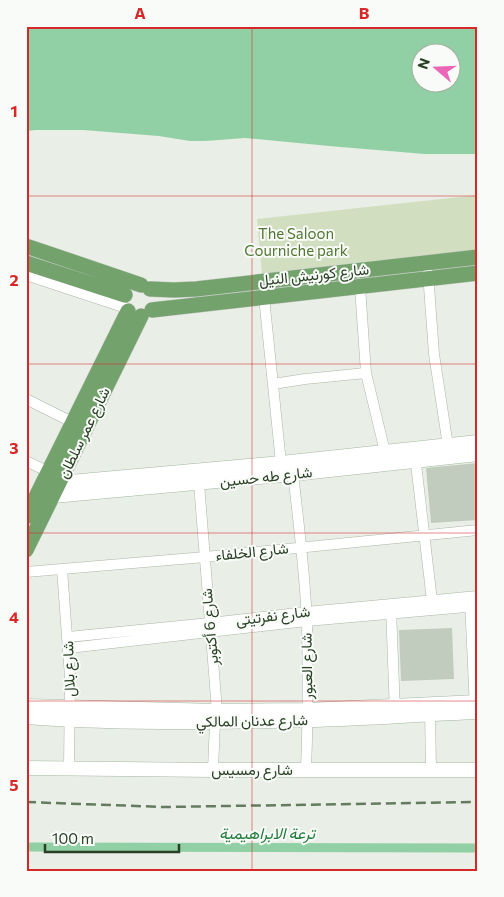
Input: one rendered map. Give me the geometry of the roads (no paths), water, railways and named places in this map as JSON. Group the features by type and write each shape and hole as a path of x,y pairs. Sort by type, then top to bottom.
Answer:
{"main road":[{"name":"شارع كورنيش النيل","path":"26,246 146,287 174,290 478,257"},
{"name":"شارع كورنيش النيل","path":"26,263 134,308 264,297 478,273"},
{"path":"133,286 146,287 153,292 155,299 154,307 134,308 130,288 133,286"},
{"name":"شارع عمر سلطان","path":"26,518 62,485 74,423 134,308"},
{"name":"شارع عمر سلطان","path":"26,550 62,485 134,308"},
{"name":"شارع طه حسين","path":"62,485 199,483 293,474 415,455 448,446 478,442"},
{"name":"شارع طه حسين","path":"62,485 385,452 415,455 478,454"},
{"name":"شارع عدنان المالكي","path":"26,706 69,714"},
{"name":"شارع عدنان المالكي","path":"26,717 69,714 216,717 476,708"},
{"name":"شارع رمسيس","path":"26,768 478,770"}],"street":[{"path":"427,263 434,354 448,446"},
{"path":"26,275 134,308"},
{"path":"360,287 366,373 385,452"},
{"path":"264,297 280,463"},
{"path":"273,384 366,373"},
{"path":"26,398 74,423"},
{"path":"415,455 432,601"},
{"path":"26,461 62,485"},
{"name":"شارع العبور","path":"293,474 306,616 308,715 306,769"},
{"name":"شارع 6 أكتوبر","path":"199,483 216,717 213,770"},
{"name":"شارع الخلفاء","path":"26,572 205,557 478,530"},
{"name":"شارع بلال","path":"62,569 69,648 69,768"},
{"name":"شارع نفرتيتى","path":"391,609 432,601 474,601"},
{"path":"474,601 476,708"},
{"name":"شارع نفرتيتى","path":"69,648 306,616 474,601"},
{"path":"391,609 395,711"},
{"name":"شارع نفرتيتى","path":"68,637 211,628"},
{"path":"430,710 431,770"}],"waterway":[{"name":"ترعة الابراهيمية","path":"26,847 478,848"}],"railway":[{"path":"26,802 164,807 478,802"}],"park label":[{"name":"The Saloon Courniche park","path":"296,242"}]}
